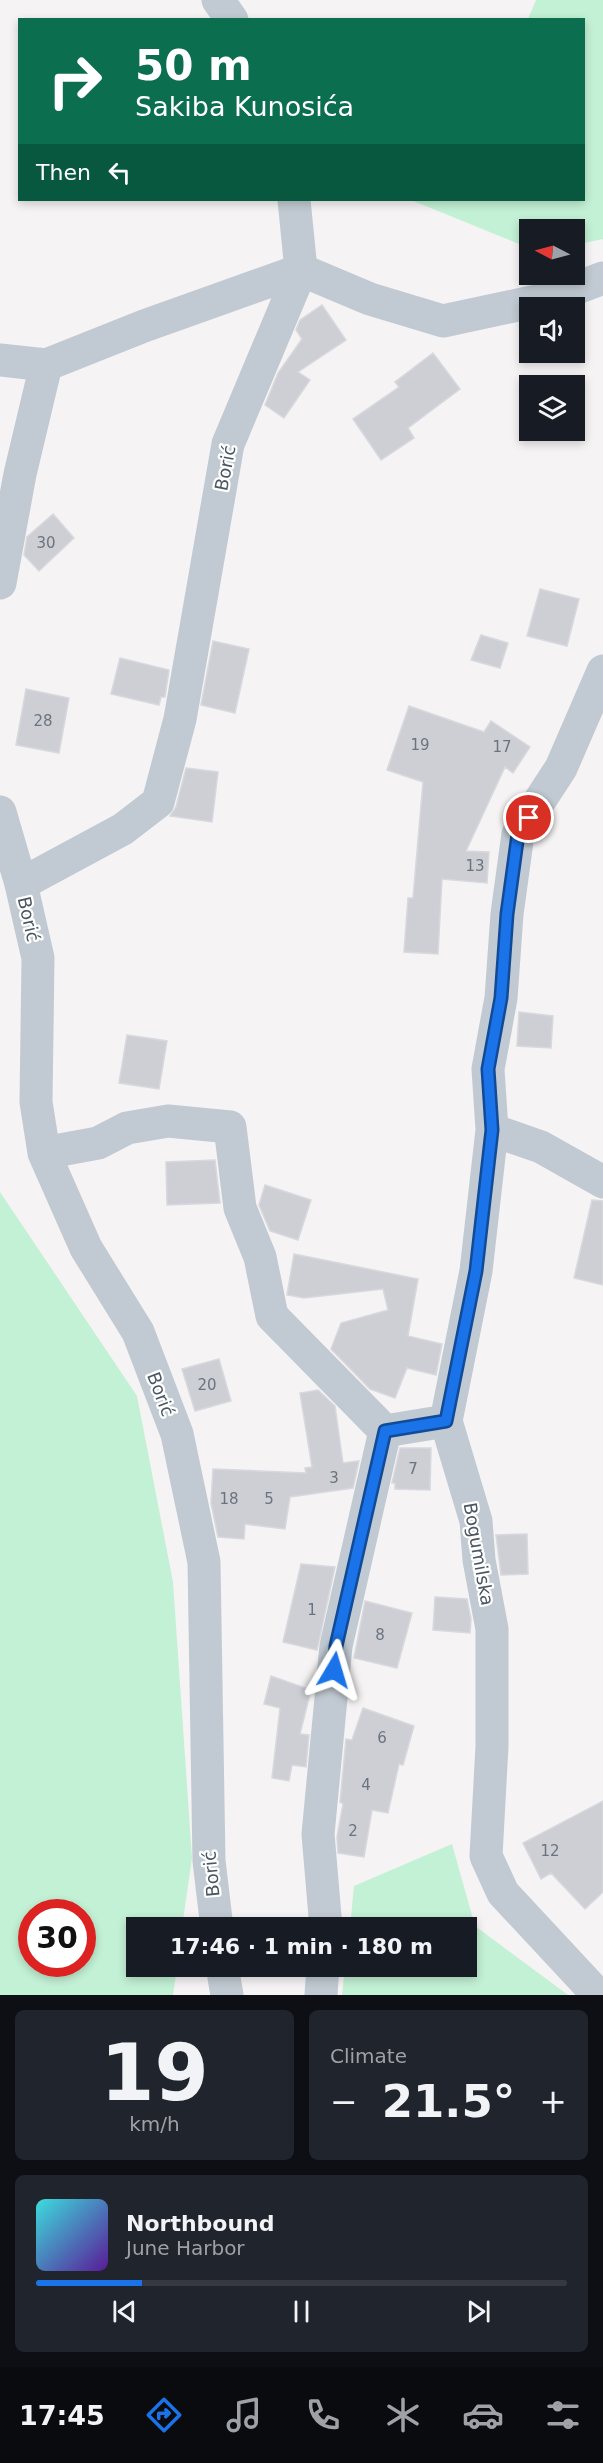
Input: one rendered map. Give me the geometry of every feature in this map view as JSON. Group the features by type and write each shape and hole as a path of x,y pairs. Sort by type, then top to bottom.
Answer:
{"street":[{"path":"218,0 231,18"},
{"name":"Borić","path":"21,884 123,829 158,802 180,719 228,444 301,270 294,201"},
{"path":"0,360 46,365 144,326 301,270 370,299 443,321 550,298 603,278"},
{"path":"0,583 20,474 46,365"},
{"name":"Bogumilska","path":"598,1995 502,1893 486,1856 492,1735 492,1629 479,1560 476,1521 446,1421 476,1271 492,1130 488,1069 501,998 507,914 518,834 561,768 603,671"},
{"name":"Borić","path":"0,812 21,884 38,958 36,1102 44,1153 86,1248 138,1332 177,1434 204,1562 209,1861 216,1917"},
{"path":"44,1153 98,1143 127,1128 168,1121 230,1126 240,1208 260,1257 272,1316 385,1431"},
{"path":"492,1130 542,1147 603,1182"},
{"path":"385,1431 446,1421"},
{"path":"325,1917 318,1834 336,1646 385,1431"},
{"path":"224,1977 227,1995"},
{"path":"321,1995 322,1977"}],"green space":[{"path":"536,0 603,0 603,239 585,243 585,219 519,219 519,244 413,201 585,201 585,18 528,18"},
{"path":"0,1192 137,1396 173,1582 192,1858 183,1917 126,1917 126,1977 176,1977 173,1995 0,1995"},
{"path":"452,1844 472,1917 351,1917 354,1886"},
{"path":"477,1927 568,1995 342,1995 344,1977 477,1977"}],"building":[{"path":"322,305 346,340 298,372 310,380 284,418 265,405 278,373 302,339 296,330 300,320"},
{"path":"433,353 460,389 408,428 414,438 381,460 353,419 399,387 395,382"},
{"path":"53,514 74,538 39,571 24,555 27,537"},
{"path":"540,589 579,599 567,646 527,636"},
{"path":"481,635 508,643 500,668 471,660"},
{"path":"213,641 249,649 235,713 201,705"},
{"path":"120,658 169,670 165,697 161,697 159,705 111,694"},
{"path":"26,689 69,698 59,753 16,745"},
{"path":"409,706 484,732 491,721 530,747 513,773 505,767 466,851 489,852 487,883 442,879 438,954 404,952 408,898 413,898 423,782 387,770"},
{"path":"186,768 218,772 212,822 170,816 176,807"},
{"path":"519,1012 553,1016 551,1048 517,1046"},
{"path":"127,1035 167,1041 159,1089 119,1083"},
{"path":"215,1160 220,1203 167,1205 166,1162"},
{"path":"265,1185 311,1200 298,1240 270,1231 259,1205"},
{"path":"592,1200 603,1201 603,1285 574,1278"},
{"path":"294,1254 418,1279 408,1336 442,1344 436,1375 407,1368 395,1398 370,1389 331,1349 341,1323 388,1310 383,1289 304,1298 287,1295"},
{"path":"219,1359 231,1401 195,1411 182,1369"},
{"path":"318,1390 335,1406 343,1463 359,1461 353,1488 290,1497 285,1529 245,1524 244,1539 218,1537 211,1503 213,1469 306,1473 305,1468 312,1467 300,1393"},
{"path":"400,1448 431,1448 430,1490 395,1489 395,1483 392,1483"},
{"path":"527,1534 528,1574 501,1575 496,1535"},
{"path":"301,1564 335,1567 317,1650 283,1642"},
{"path":"435,1597 467,1599 471,1619 470,1633 433,1630"},
{"path":"365,1601 412,1613 397,1668 354,1658"},
{"path":"271,1676 311,1690 300,1734 309,1735 306,1767 292,1765 289,1781 272,1778 280,1708 264,1704"},
{"path":"363,1708 414,1726 403,1765 399,1764 388,1813 372,1810 364,1857 338,1853 337,1837 343,1804 340,1802 346,1739 352,1740"},
{"path":"603,1801 603,1892 585,1909 551,1873 541,1879 523,1843"}],"route":[{"path":"334,1670 336,1646 385,1431 446,1421 476,1271 492,1130 488,1069 501,998 507,914 518,834 529,818"}]}
